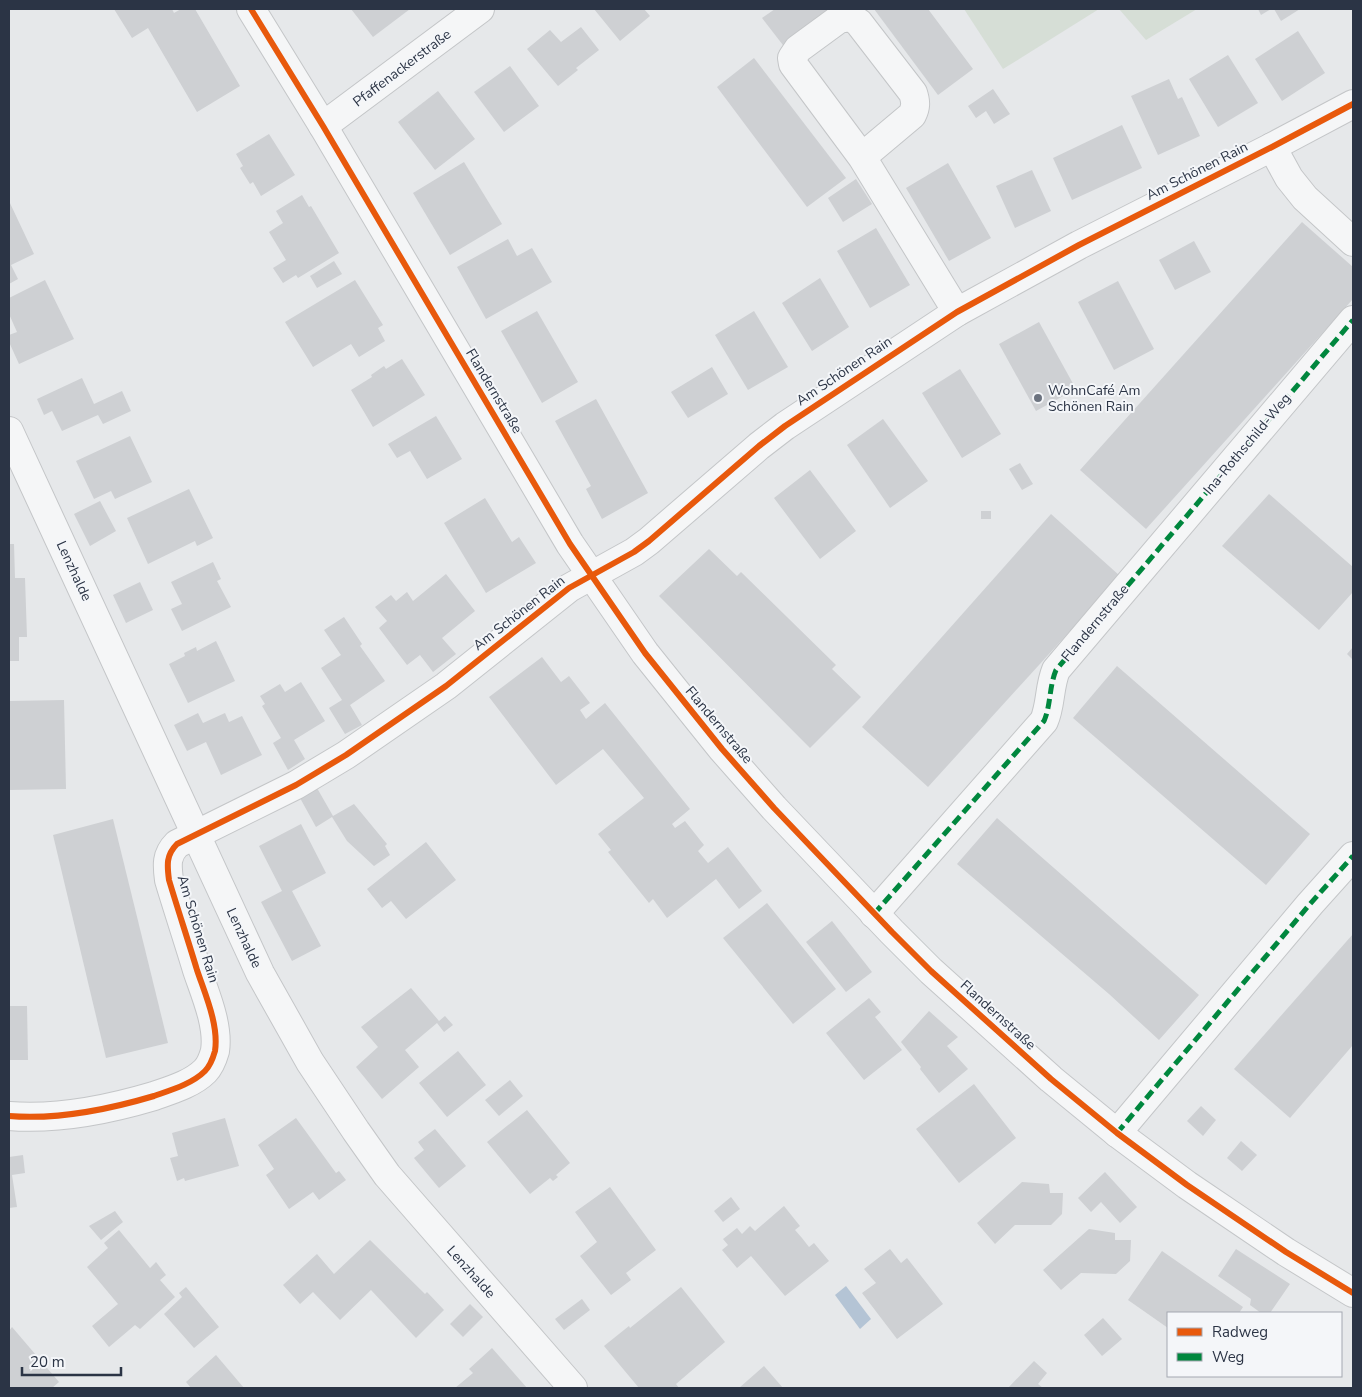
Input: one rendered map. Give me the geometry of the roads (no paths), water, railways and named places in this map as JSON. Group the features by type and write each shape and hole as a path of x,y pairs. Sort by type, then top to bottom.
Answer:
{"street":[{"name":"Flandernstraße","path":"252,9 570,544 645,654 722,749 774,808 874,914 931,971 1051,1079 1151,1159 1227,1213 1353,1293"},
{"name":"Pfaffenackerstraße","path":"323,126 480,9"},
{"path":"862,157 912,115 915,108 915,100 913,94 859,23 853,18 846,17 839,19 798,49 792,58 793,64 862,157 957,312"},
{"name":"Am Schönen Rain","path":"9,1116 38,1118 127,1104 177,1088 195,1079 206,1070 215,1051 214,1027 168,880 167,869 170,851 176,844 296,785 346,755 446,686 569,588 649,541 759,446 785,426 957,312 1079,245 1353,104"},
{"path":"1272,147 1289,178 1305,198 1353,242"},
{"name":"Ina-Rothschild-Weg","path":"1141,569 1353,320"},
{"name":"Lenzhalde","path":"9,431 277,1005 310,1062 387,1174 573,1388"},
{"name":"Flandernstraße","path":"874,914 1044,721 1048,712 1052,679 1056,670 1141,569"},
{"path":"1117,1133 1310,904 1353,856"}],"water":[{"path":"846,1286 871,1319 860,1329 835,1295"}],"place":[{"name":"WohnCafé Am Schönen Rain","path":"1038,398"}]}
